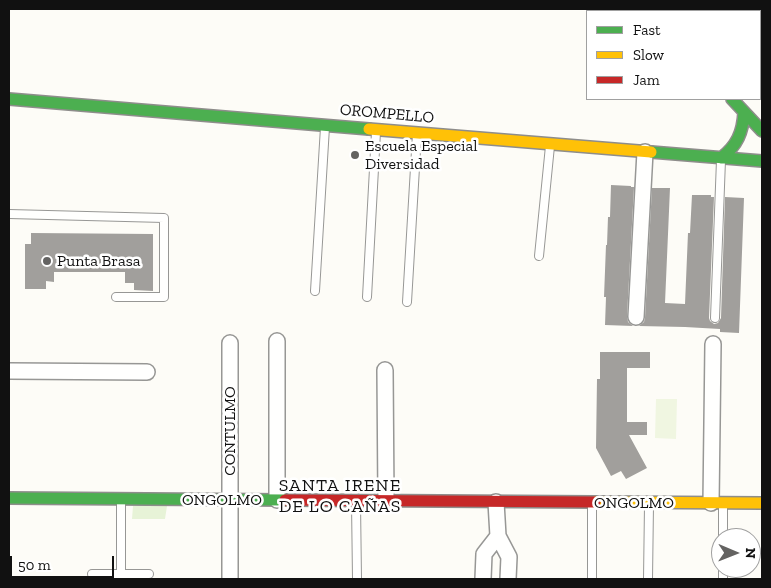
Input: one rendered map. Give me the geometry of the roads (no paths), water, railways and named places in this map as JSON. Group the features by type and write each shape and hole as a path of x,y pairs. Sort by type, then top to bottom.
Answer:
{"street":[{"name":"OROMPELLO","path":"9,99 762,161"},
{"path":"733,100 762,132"},
{"path":"721,158 734,146 740,136 744,112"},
{"path":"636,317 645,152"},
{"path":"276,341 277,500"},
{"name":"CONTULMO","path":"230,343 230,579"},
{"path":"713,344 717,503"},
{"path":"386,370 386,501"},
{"path":"9,371 147,372"},
{"name":"ONGOLMO","path":"9,498 762,503"},
{"path":"496,502 498,536 509,556 508,579"},
{"path":"483,579 484,554 498,536"}],"lane":[{"path":"315,291 325,125"},
{"path":"366,297 377,129"},
{"path":"407,302 417,132"},
{"path":"539,256 550,144"},
{"path":"715,318 721,158"},
{"path":"9,214 164,218 164,297 116,297"},
{"path":"121,499 121,574"},
{"path":"356,501 357,579"},
{"path":"592,502 592,579"},
{"path":"648,579 649,503"},
{"path":"717,503 721,528"},
{"path":"92,574 149,574"}],"place":[{"name":"Escuela Especial Diversidad","path":"355,155"},
{"name":"Punta Brasa","path":"47,261"}],"district":[{"name":"SANTA IRENE DE LO CAÑAS","path":"340,496"}]}
